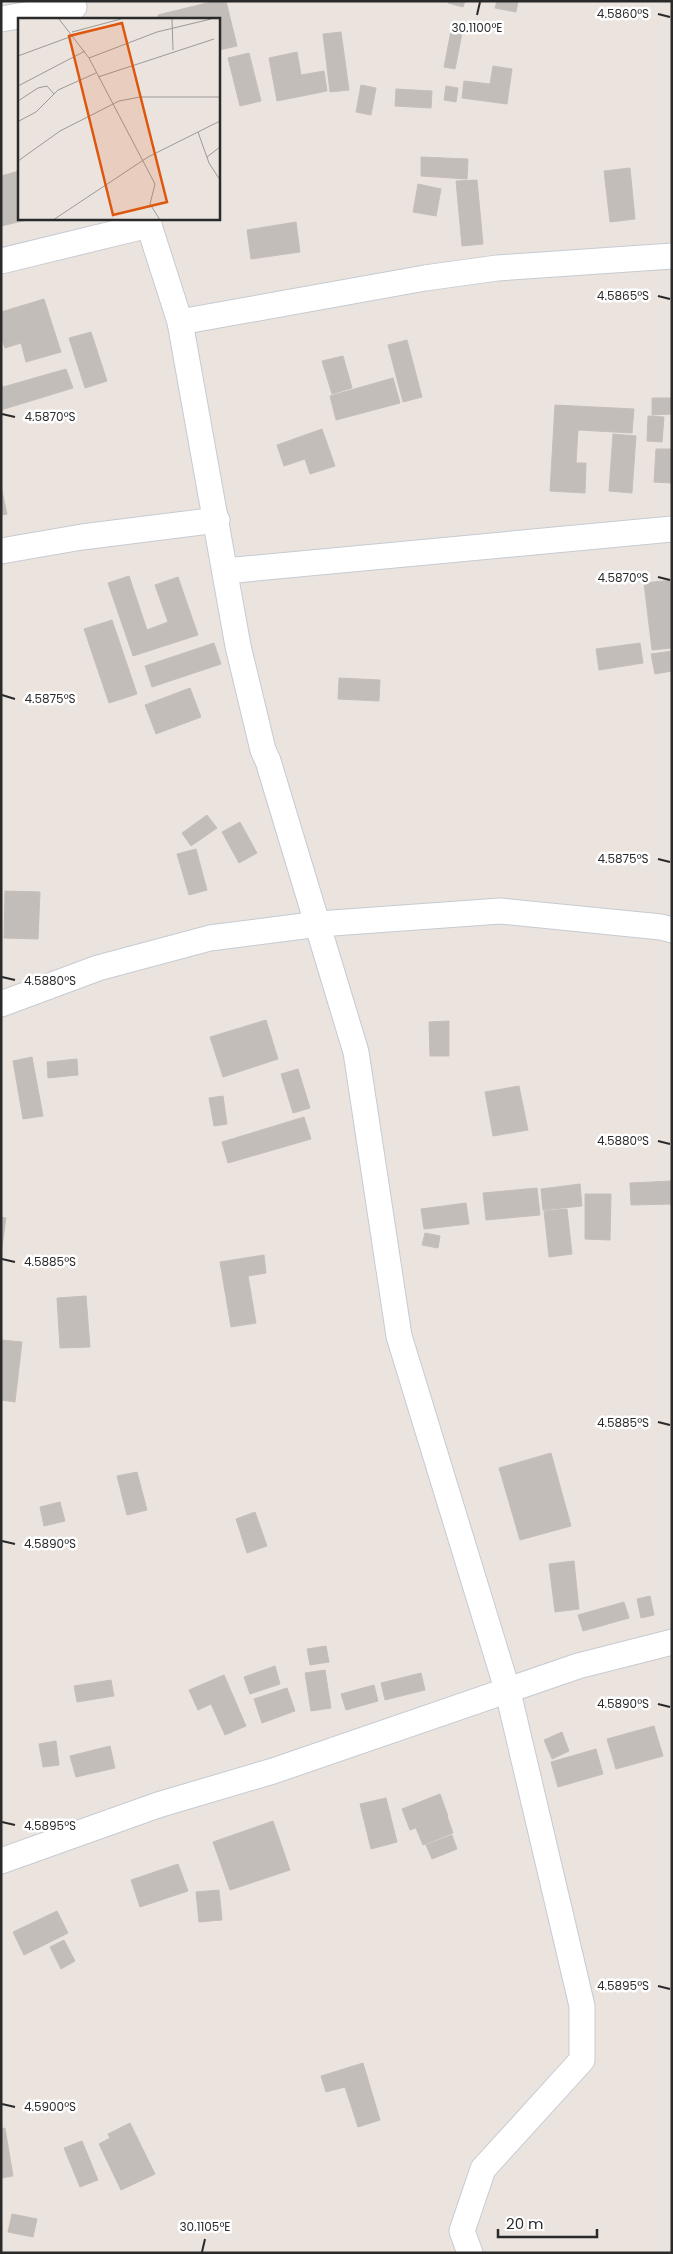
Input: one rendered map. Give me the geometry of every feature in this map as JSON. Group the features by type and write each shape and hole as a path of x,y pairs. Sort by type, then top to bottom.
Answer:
{"street":[{"path":"1,19 74,9"},
{"path":"1,261 148,222 180,322 217,520 238,646 263,750 319,924 356,1052 399,1336 508,1692 582,2006 582,2060 483,2169 462,2231 470,2253"},
{"path":"180,322 425,278 497,268 672,256"},
{"path":"1,551 82,537 217,520"},
{"path":"225,571 672,529"},
{"path":"1,1004 98,968 210,938 319,924 500,911 661,927 672,930"},
{"path":"1,1861 158,1805 273,1771 508,1692 578,1666 672,1642"}],"building":[{"path":"215,1 226,1 237,46 220,50 220,18 158,18 158,15"},
{"path":"449,1 465,1 463,7 448,3"},
{"path":"497,1 518,1 516,12 495,8"},
{"path":"452,26 463,28 455,69 444,67"},
{"path":"341,32 349,90 330,92 323,34"},
{"path":"297,52 301,75 324,71 327,91 277,101 269,58"},
{"path":"249,53 261,101 240,106 228,58"},
{"path":"493,66 512,69 507,104 462,98 464,81 490,84"},
{"path":"361,85 376,88 371,115 356,112"},
{"path":"446,86 458,88 456,102 444,100"},
{"path":"396,89 432,91 431,108 395,106"},
{"path":"421,157 468,159 467,179 421,176"},
{"path":"630,168 635,219 610,222 604,171"},
{"path":"18,171 18,220 27,220 1,226 1,176"},
{"path":"477,180 483,244 462,246 456,181"},
{"path":"418,184 441,189 436,216 413,212"},
{"path":"296,222 300,252 251,259 247,230"},
{"path":"44,299 61,352 26,362 21,343 5,348 1,337 1,312"},
{"path":"91,332 107,381 85,388 69,338"},
{"path":"407,340 422,397 403,402 388,345"},
{"path":"343,356 352,388 332,394 322,361"},
{"path":"66,369 73,388 1,410 1,383 3,387"},
{"path":"393,378 400,403 336,420 330,396"},
{"path":"652,398 672,398 672,414 652,415"},
{"path":"555,405 634,409 632,433 578,430 576,463 586,463 585,493 550,491"},
{"path":"648,416 664,417 662,442 647,441"},
{"path":"322,429 335,466 310,474 305,459 284,466 277,445"},
{"path":"613,434 636,436 632,493 609,491"},
{"path":"656,449 672,449 672,483 654,482"},
{"path":"1,487 7,514 1,515"},
{"path":"129,576 147,630 168,622 155,585 178,577 198,635 133,656 108,583"},
{"path":"672,580 672,648 652,650 644,583"},
{"path":"112,620 137,694 109,703 84,629"},
{"path":"214,643 221,664 152,687 145,666"},
{"path":"640,643 643,663 599,670 596,649"},
{"path":"672,651 672,671 655,674 651,654"},
{"path":"339,678 380,680 379,701 338,699"},
{"path":"190,688 201,717 156,734 145,705"},
{"path":"207,815 217,828 191,846 182,833"},
{"path":"240,822 257,853 239,863 222,832"},
{"path":"196,849 207,890 189,895 177,854"},
{"path":"5,891 40,892 38,939 4,938"},
{"path":"266,1020 278,1059 223,1077 210,1037"},
{"path":"449,1021 449,1056 430,1056 429,1022"},
{"path":"32,1057 43,1116 23,1119 13,1061"},
{"path":"77,1059 78,1075 48,1078 47,1062"},
{"path":"298,1069 310,1108 293,1113 281,1074"},
{"path":"519,1086 528,1130 493,1136 485,1092"},
{"path":"223,1096 227,1124 214,1126 209,1098"},
{"path":"304,1117 311,1139 228,1163 222,1142"},
{"path":"672,1181 672,1204 631,1205 630,1183"},
{"path":"580,1184 582,1206 543,1210 541,1189"},
{"path":"537,1188 540,1215 486,1220 483,1193"},
{"path":"585,1194 611,1194 610,1240 585,1239"},
{"path":"466,1203 469,1224 424,1229 421,1209"},
{"path":"567,1209 572,1254 549,1257 544,1211"},
{"path":"1,1217 6,1218 1,1254"},
{"path":"425,1233 440,1236 438,1248 422,1245"},
{"path":"264,1255 266,1273 248,1276 256,1323 231,1327 220,1262"},
{"path":"86,1296 90,1347 60,1348 57,1298"},
{"path":"1,1340 22,1342 15,1402 1,1400"},
{"path":"551,1453 571,1526 520,1540 499,1468"},
{"path":"137,1472 147,1510 127,1515 117,1476"},
{"path":"60,1502 65,1521 44,1526 40,1507"},
{"path":"255,1512 267,1546 247,1553 236,1519"},
{"path":"574,1561 579,1609 555,1612 549,1564"},
{"path":"650,1596 654,1615 641,1618 637,1599"},
{"path":"624,1602 629,1618 583,1631 578,1615"},
{"path":"326,1646 329,1662 310,1665 307,1649"},
{"path":"275,1666 280,1684 250,1694 244,1677"},
{"path":"325,1670 331,1708 311,1711 305,1673"},
{"path":"421,1673 425,1690 385,1700 381,1683"},
{"path":"224,1675 246,1726 225,1735 211,1704 198,1710 189,1690"},
{"path":"111,1680 114,1696 77,1702 74,1686"},
{"path":"374,1685 378,1701 346,1710 341,1694"},
{"path":"287,1688 295,1711 262,1723 254,1699"},
{"path":"654,1726 663,1756 616,1769 607,1739"},
{"path":"562,1732 569,1751 552,1759 544,1740"},
{"path":"56,1741 59,1765 43,1767 39,1744"},
{"path":"110,1746 115,1768 76,1777 70,1756"},
{"path":"596,1749 603,1774 558,1787 551,1762"},
{"path":"440,1794 448,1816 410,1830 402,1809"},
{"path":"386,1798 397,1842 371,1849 360,1804"},
{"path":"447,1816 453,1833 423,1845 416,1828"},
{"path":"273,1821 290,1870 230,1890 213,1842"},
{"path":"452,1835 457,1849 432,1859 426,1845"},
{"path":"178,1864 188,1891 140,1907 131,1880"},
{"path":"219,1890 222,1920 199,1922 196,1892"},
{"path":"57,1911 68,1933 24,1955 13,1932"},
{"path":"64,1940 75,1961 61,1969 50,1947"},
{"path":"363,2063 380,2120 358,2127 345,2087 326,2092 321,2076"},
{"path":"130,2123 155,2174 121,2190 99,2144 110,2138 108,2134"},
{"path":"5,2128 13,2176 1,2178 1,2129"},
{"path":"82,2141 98,2180 80,2187 64,2148"},
{"path":"12,2214 37,2219 33,2237 8,2232"}]}
